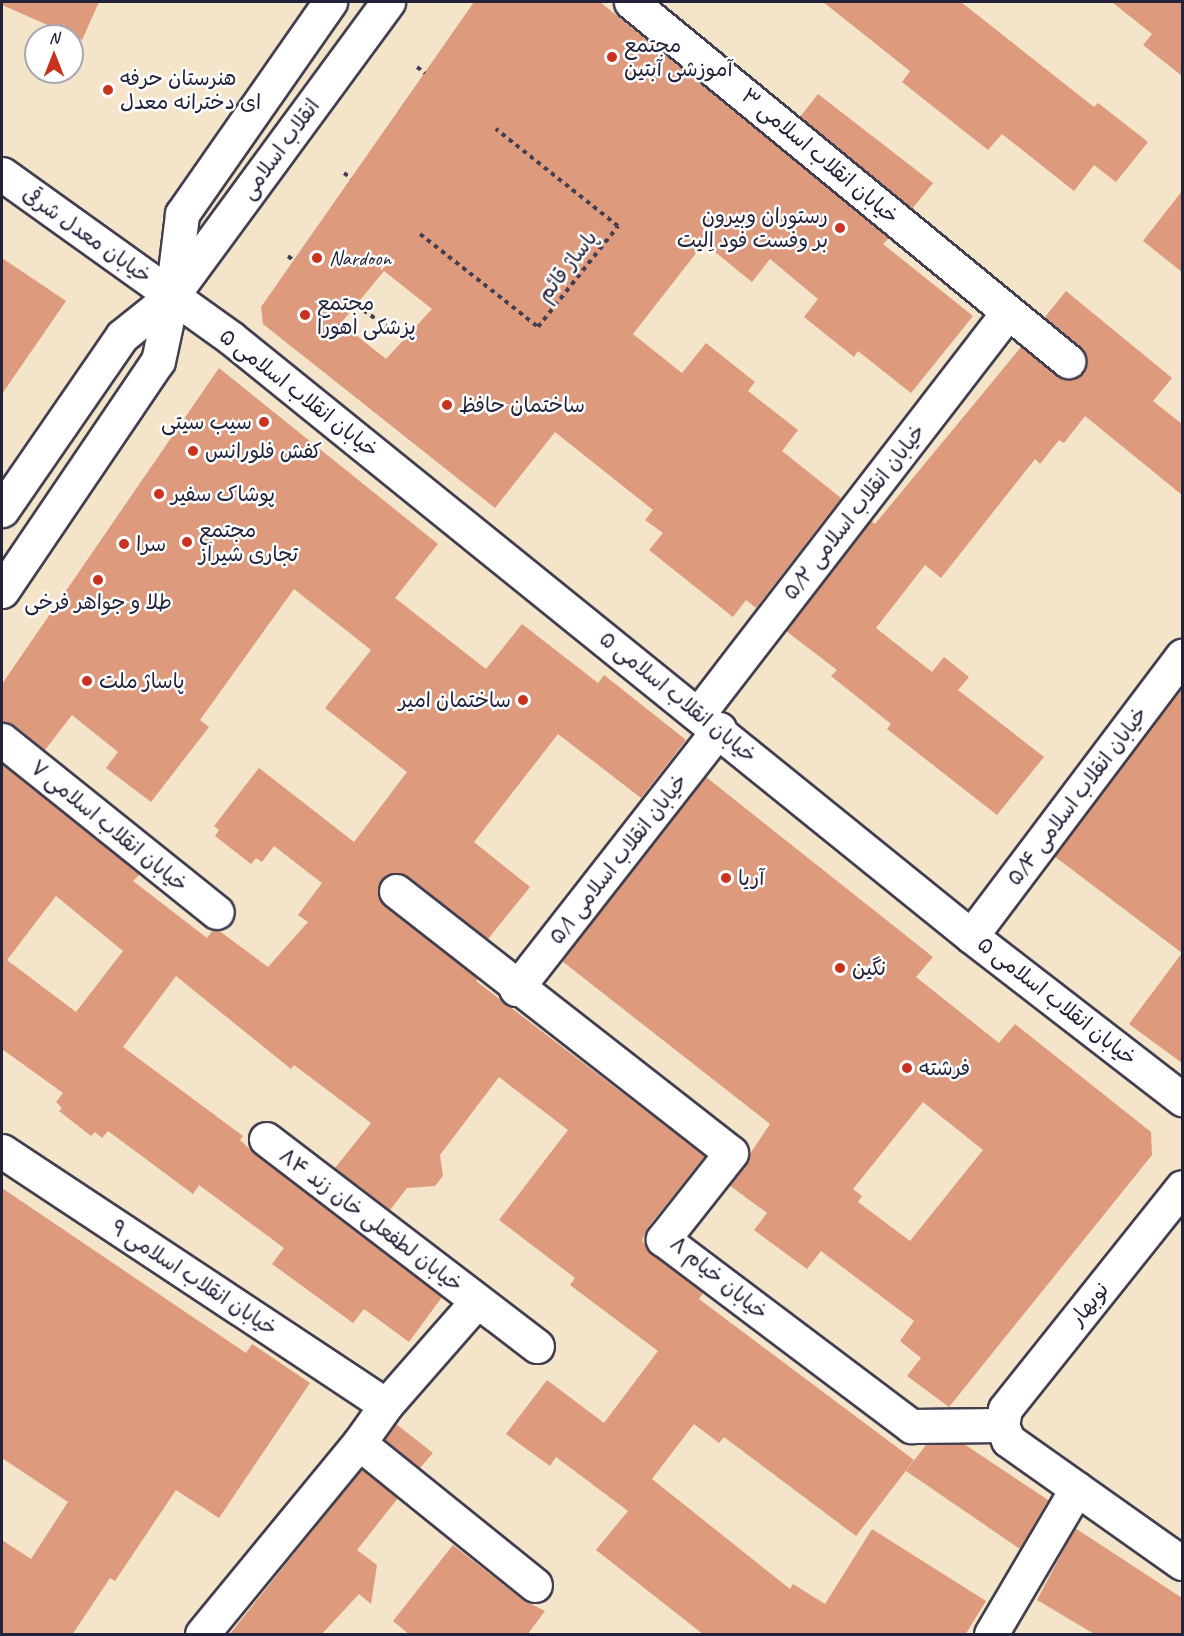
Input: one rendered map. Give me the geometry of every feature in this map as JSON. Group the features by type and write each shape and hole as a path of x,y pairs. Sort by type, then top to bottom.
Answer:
{"street":[{"path":"172,296 183,213 330,2"},
{"name":"انقلاب اسلامی","path":"2,510 122,336 172,296 388,2"},
{"name":"خیابان انقلاب اسلامی ۳","path":"631,2 1068,361"},
{"name":"خیابان معدل شرقی","path":"2,174 172,296"},
{"name":"انقلاب اسلامی","path":"2,591 158,361 172,296"},
{"name":"خیابان انقلاب اسلامی ۵","path":"172,296 231,338 709,721 972,936 1182,1099"},
{"name":"خیابان انقلاب اسلامی ۵/۲","path":"709,721 1008,312"},
{"name":"خیابان انقلاب اسلامی ۵/۴","path":"972,936 1182,656"},
{"name":"خیابان انقلاب اسلامی ۵/۱","path":"516,988 709,721"},
{"name":"خیابان انقلاب اسلامی ۷","path":"2,740 217,912"},
{"name":"خیابان خیام ۸","path":"396,891 516,988 731,1153 663,1239 911,1426 1002,1425"},
{"name":"خیابان لطفعلی خان زند ۸۴","path":"266,1139 537,1346"},
{"name":"خیابان انقلاب اسلامی ۹","path":"2,1151 386,1405"},
{"name":"نوبهار","path":"1002,1425 1005,1409 1182,1187"},
{"name":"خیابان لطفعلی خان زند ۸۴","path":"202,1635 359,1443 386,1405 477,1301"},
{"path":"1002,1425 1008,1440 1182,1563"},
{"path":"359,1443 535,1585"},
{"path":"991,1635 1077,1488"}],"path":[{"path":"417,67 425,73"},
{"name":"پاساژ قائم","path":"420,234 538,327 618,226 496,129"},
{"path":"344,173 351,178"},
{"path":"288,256 294,261"},
{"path":"356,305 390,329"}],"building":[{"path":"2,2 99,2 84,36 84,24 45,24 2,5"},
{"path":"474,2 600,2 889,238 883,244 973,316 911,393 858,351 854,357 804,317 818,299 770,259 752,282 704,243 633,334 682,373 706,343 755,382 748,391 798,430 782,451 841,498 756,608 746,600 733,617 649,550 663,533 645,520 653,510 555,432 495,508 263,324 261,307","holes":["384,271 432,309 386,359 341,323"]},
{"path":"823,2 961,2 1094,107 1098,103 1148,142 1116,182 1094,165 1074,191 1002,134 988,150 902,82 910,71"},
{"path":"1112,2 1182,2 1182,76 1143,45 1152,34"},
{"path":"818,94 933,183 912,209 800,117"},
{"path":"1182,191 1182,272 1143,241"},
{"path":"2,258 66,301 2,394"},
{"path":"1066,291 1172,378 1153,401 1182,424 1182,495 1085,416 1064,443 1059,440 1040,464 1035,459 941,578 925,565 876,628 932,672 944,657 969,677 958,690 1044,757 997,815 887,729 891,724 831,676 837,670 786,631 871,521 875,524 1021,347 1064,379 1083,372 1085,354 1045,317"},
{"path":"219,368 438,544 395,598 486,669 522,624 598,683 604,675 686,740 641,798 558,734 474,842 530,887 488,939 399,873 382,879 378,897 478,979 476,981 705,1156 648,1227 642,1240 646,1247 703,1293 699,1299 914,1460 856,1536 724,1437 719,1443 694,1424 652,1479 790,1589 793,1584 825,1604 872,1529 986,1601 965,1635 704,1635 596,1550 628,1511 556,1457 550,1466 506,1434 547,1380 604,1423 658,1351 570,1285 575,1278 499,1220 568,1130 499,1077 440,1155 443,1176 435,1186 407,1188 390,1210 335,1168 371,1123 294,1065 291,1069 176,976 123,1047 243,1136 240,1140 255,1154 442,1297 409,1342 364,1309 353,1323 272,1264 284,1248 199,1185 193,1194 108,1131 102,1138 95,1132 91,1136 59,1111 62,1108 56,1102 63,1093 2,1049 2,764 140,874 133,881 207,938 213,930 218,930 268,967 308,922 298,915 322,883 274,846 262,862 256,858 251,864 215,836 219,830 214,826 259,768 354,842 407,772 325,708 371,650 294,589 200,720 209,727 151,802 106,768 118,752 72,715 45,750 14,725 2,722 2,684","holes":["56,896 123,951 76,1012 7,960"]},
{"path":"1182,686 1182,953 1054,856"},
{"path":"706,777 933,957 916,977 999,1043 1015,1024 1151,1132 1152,1155 949,1407 907,1376 921,1358 900,1341 914,1321 821,1251 807,1269 754,1230 767,1213 729,1185 770,1124 562,961","holes":["923,1102 983,1150 910,1241 858,1202 862,1196 853,1189"]},
{"path":"1182,953 1182,1063 1129,1024"},
{"path":"2,1188 246,1353 252,1344 310,1383 219,1518 176,1490 115,1581 110,1578 72,1635 2,1635 2,1540 31,1559 68,1502 2,1458"},
{"path":"396,1424 433,1453 420,1468 384,1439"},
{"path":"964,1444 1048,1500 1020,1549 906,1471 926,1445"},
{"path":"362,1469 398,1498 357,1550 377,1565 371,1604 359,1594 321,1635 229,1635"},
{"path":"1075,1528 1182,1598 1182,1635 1096,1635 1037,1600"},
{"path":"453,1545 523,1600 545,1611 527,1635 410,1635 393,1621"}],"place":[{"name":"مجتمع آموزشی آبتین","path":"612,57"},
{"name":"هنرستان حرفه ای دخترانه معدل","path":"108,90"},
{"name":"رستوران وبیرون بر وفست فود اِلیت","path":"840,228"},
{"name":"Nardoon","path":"317,258"},
{"name":"مجتمع پزشکی اهورا","path":"305,315"},
{"name":"ساختمان حافظ","path":"447,405"},
{"name":"سیب سیتی","path":"264,422"},
{"name":"کفش فلورانس","path":"193,451"},
{"name":"پوشاک سفیر","path":"159,494"},
{"name":"مجتمع تجاری شیراز","path":"187,542"},
{"name":"سرا","path":"124,544"},
{"name":"طلا و جواهر فرخی","path":"98,580"},
{"name":"پاساژ ملت","path":"87,681"},
{"name":"ساختمان امیر","path":"523,700"},
{"name":"آریا","path":"726,878"},
{"name":"نگین","path":"840,968"},
{"name":"فرشته","path":"907,1068"}]}
